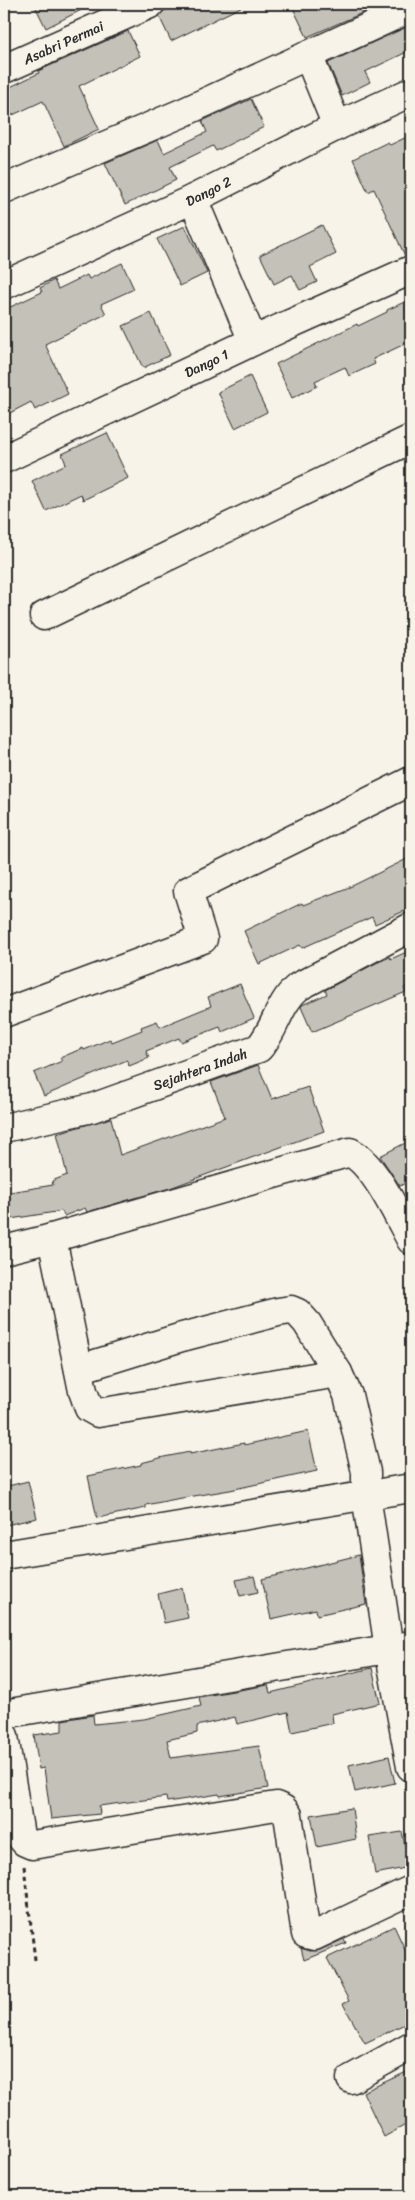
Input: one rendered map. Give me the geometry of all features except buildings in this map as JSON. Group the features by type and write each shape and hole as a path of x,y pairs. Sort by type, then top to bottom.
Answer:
{"street":[{"name":"Asabri Permai","path":"4,69 150,4"},
{"path":"4,189 182,113 411,8"},
{"path":"308,55 337,126"},
{"name":"Dango 2","path":"4,285 193,199 337,126 411,92"},
{"path":"193,199 253,341"},
{"name":"Dango 1","path":"4,460 253,341 411,270"},
{"path":"44,616 411,439"},
{"path":"4,1013 203,939 188,892 411,781"},
{"name":"Sejahtera Indah","path":"4,1128 92,1108 259,1048 267,1038 287,996 298,987 411,927"},
{"path":"4,1250 52,1238 350,1152 360,1157 372,1172 411,1240"},
{"path":"52,1238 89,1408 98,1413 338,1373"},
{"path":"79,1369 182,1336 291,1310 298,1313 307,1323 338,1373 348,1395 366,1472 366,1495 400,1640 411,1767"},
{"path":"4,1555 411,1488"},
{"path":"4,1714 58,1697 400,1640"},
{"path":"4,1698 58,1697"},
{"path":"4,1736 20,1836 25,1842 32,1845 276,1806 283,1809 288,1816 306,1934 314,1936 411,1890"},
{"path":"351,2079 411,2046"}],"path":[{"path":"20,1836 36,1960"}]}
